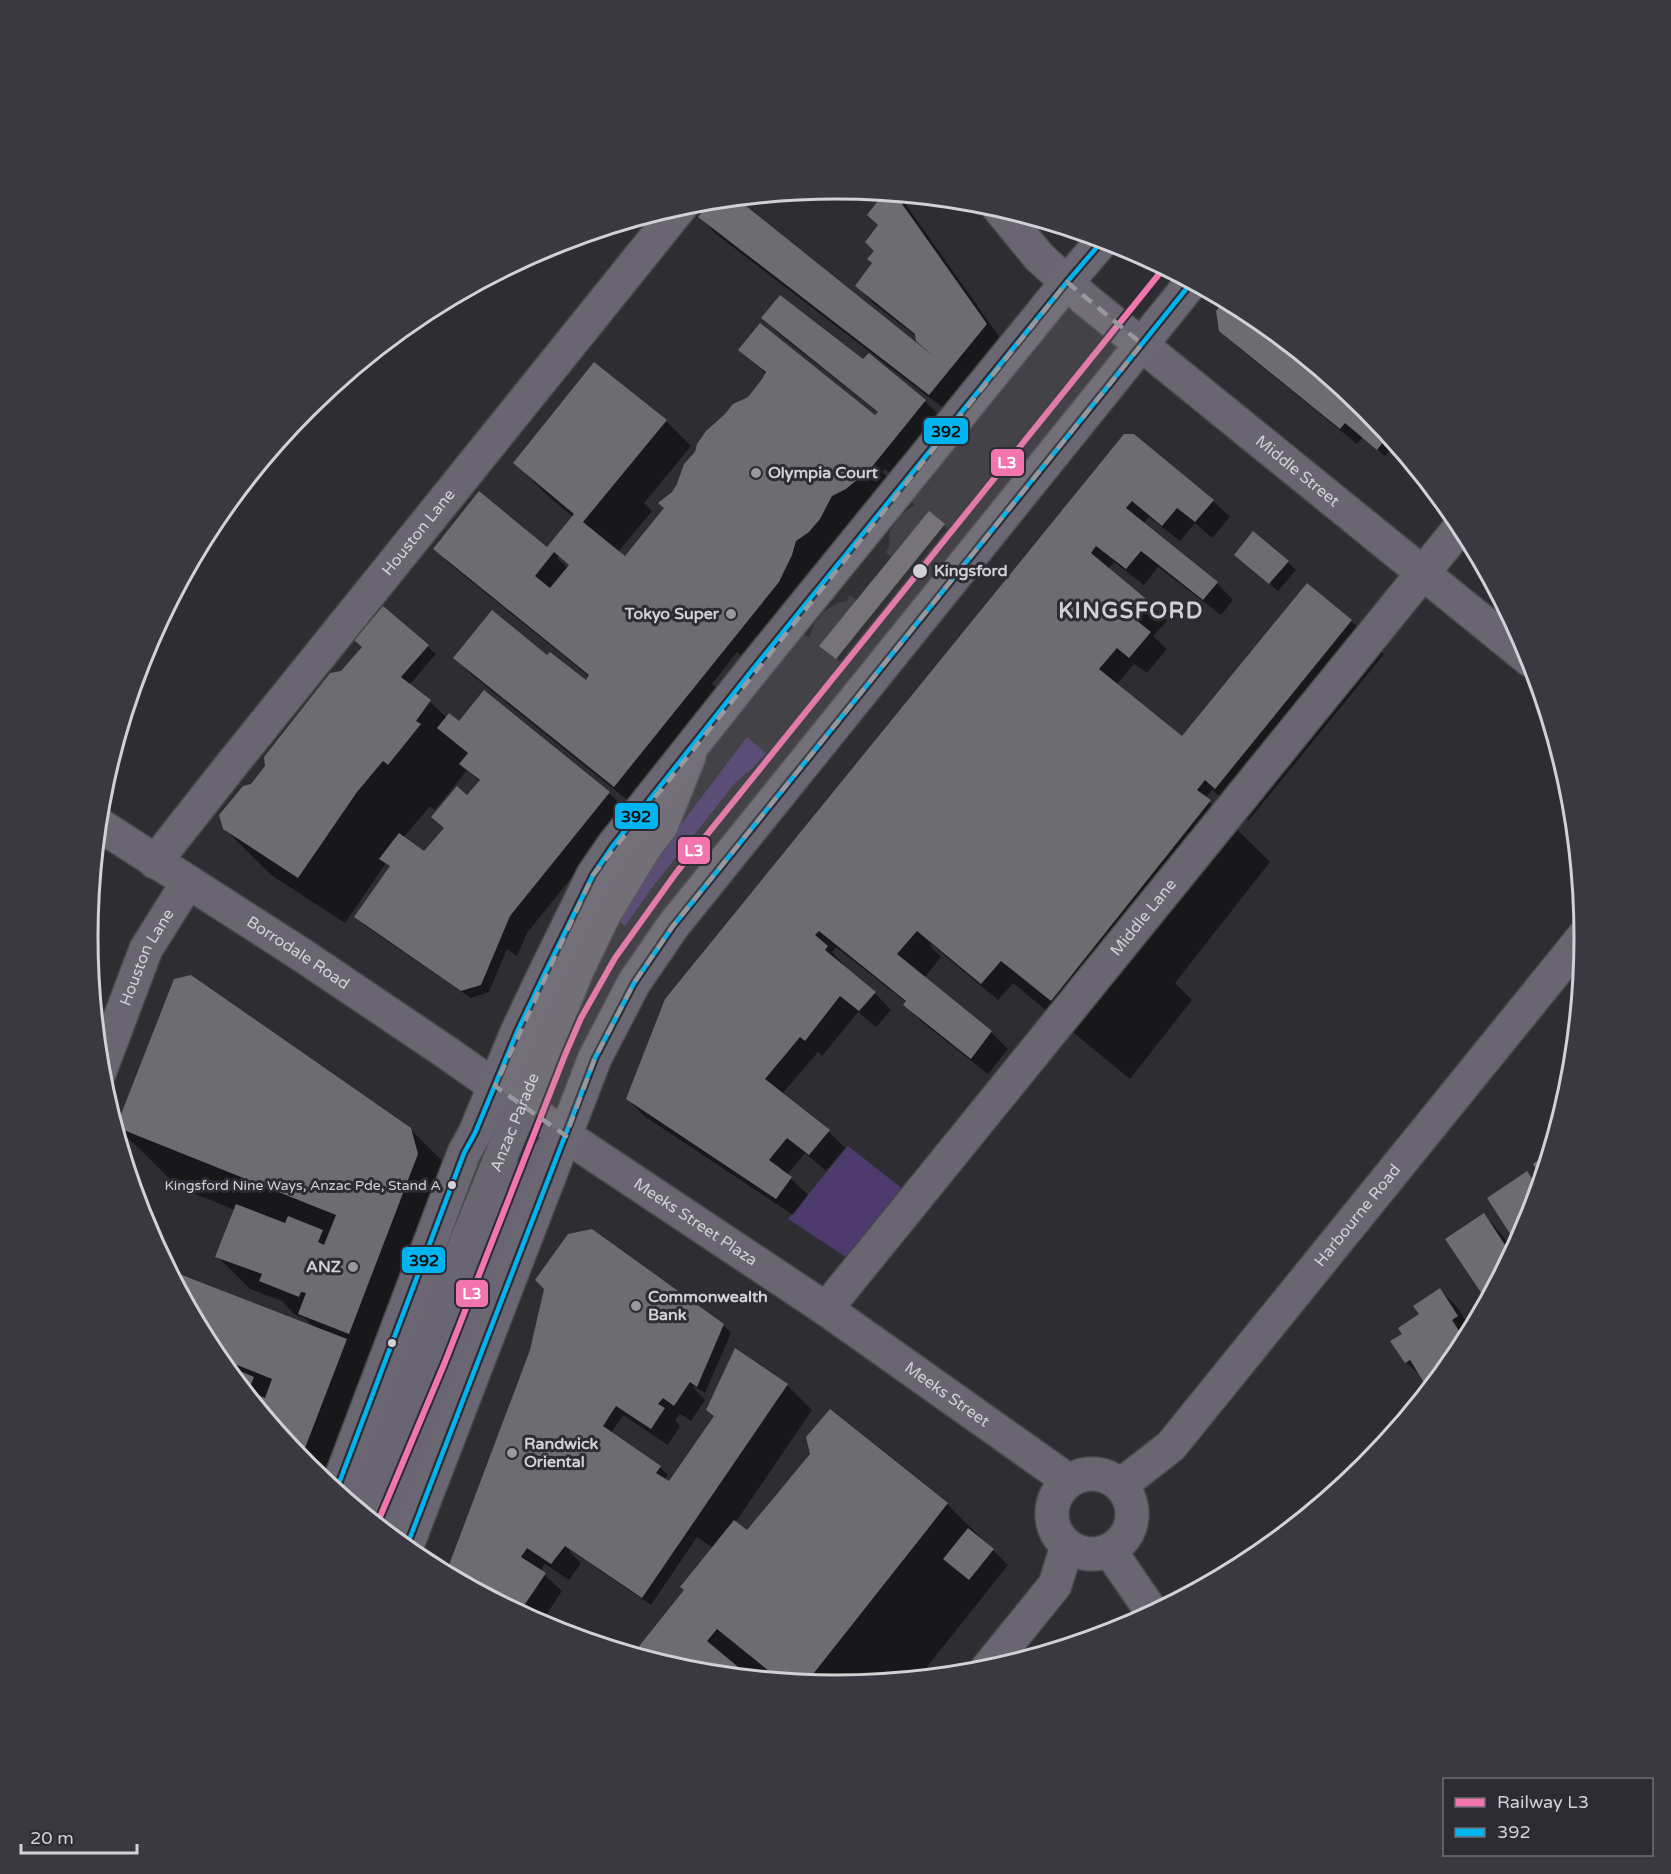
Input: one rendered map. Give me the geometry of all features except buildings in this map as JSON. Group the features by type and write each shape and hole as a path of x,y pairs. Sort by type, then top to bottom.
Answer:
{"main road":[{"name":"Anzac Parade","path":"339,1483 465,1153 517,1032 593,875 612,847 753,669 1097,247"},
{"name":"Anzac Parade","path":"409,1539 595,1058 634,983 673,926 1187,288"}],"street":[{"name":"Houston Lane","path":"155,862 672,218"},
{"name":"Middle Street","path":"1009,220 1039,257 1117,326 1513,646"},
{"name":"Middle Lane","path":"826,1309 1454,535"},
{"name":"Anzac Parade","path":"359,1500 586,951 621,885 661,826 692,747"},
{"name":"Borrodale Road","path":"106,829 302,955 522,1105"},
{"name":"Houston Lane","path":"107,1052 146,949 188,882"},
{"name":"Harbourne Road","path":"1120,1485 1171,1446 1574,949"},
{"name":"Meeks Street Plaza","path":"522,1105 826,1309"},
{"name":"Anzac Parade","path":"384,1520 529,1173 566,1136"},
{"name":"Meeks Street","path":"826,1309 1069,1480"},
{"path":"1094,1473 1108,1477 1120,1485 1129,1496 1131,1527 1124,1539 1110,1551 1096,1555 1072,1550 1057,1535 1051,1519 1052,1505 1057,1493 1069,1480 1081,1474 1094,1473"},
{"path":"998,1657 1055,1585 1067,1546"},
{"path":"1110,1551 1148,1606"}],"highlighted area":[{"path":"1067,282 1142,344 673,926 634,983 595,1058 566,1136 495,1086 593,875"}],"shaded area":[{"path":"747,737 766,753 736,782 654,885 625,926 618,920 664,847"},
{"path":"848,1146 908,1193 852,1261 788,1219"}],"rail line":[{"name":"L3","path":"380,1517 445,1362 565,1055 581,1018 615,958 676,873 1159,274"}],"transit line":[{"name":"392","path":"339,1483 464,1153 475,1133 517,1032 593,875 612,847 753,669 1097,247"},
{"name":"392","path":"409,1539 595,1058 634,983 673,926 1187,288"}],"place":[{"name":"Olympia Court","path":"756,473"},
{"name":"Kingsford","path":"920,571"},
{"name":"Tokyo Super","path":"731,614"},
{"name":"Kingsford Nine Ways, Anzac Pde, Stand A","path":"452,1185"},
{"name":"ANZ","path":"353,1267"},
{"name":"Commonwealth Bank","path":"636,1306"},
{"name":"Randwick Oriental","path":"512,1453"}],"district":[{"name":"KINGSFORD","path":"1131,611"}]}
